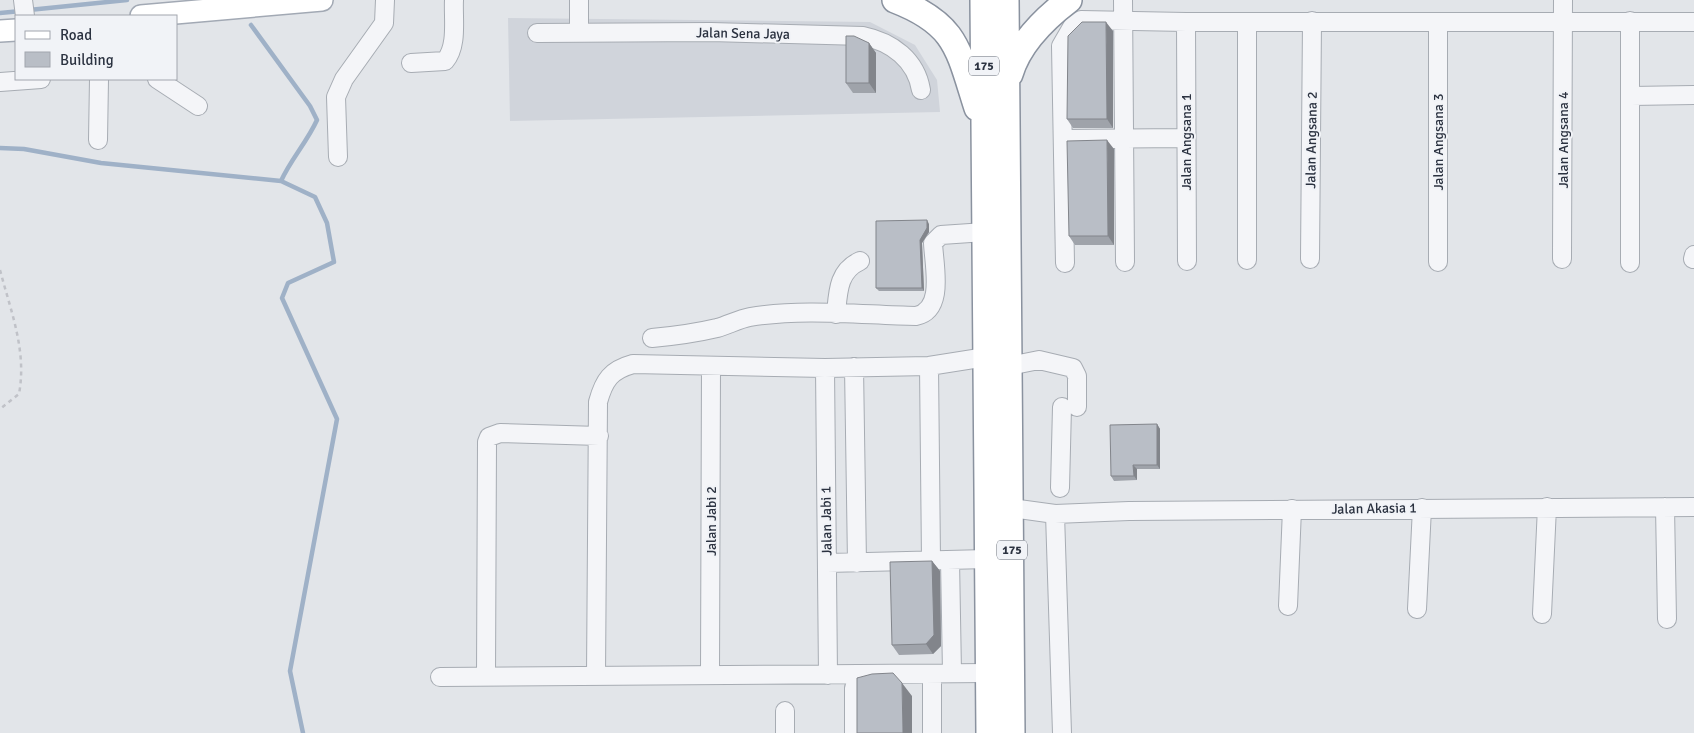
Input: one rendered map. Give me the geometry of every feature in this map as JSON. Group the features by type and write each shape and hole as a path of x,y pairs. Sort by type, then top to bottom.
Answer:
{"highway":[{"path":"895,0 927,14 942,27 952,40 962,62 984,132"},
{"name":"175","path":"983,0 989,733"},
{"name":"175","path":"1006,0 1012,508 1012,733"},
{"path":"1007,86 1014,61 1023,45 1044,21 1069,0"}],"main road":[{"path":"152,15 322,0"},
{"path":"0,31 15,30"}],"street":[{"path":"23,0 25,15"},
{"path":"338,158 336,97 344,79 384,23 385,0"},
{"path":"411,63 445,61 450,55 453,43 454,0"},
{"path":"579,0 579,32"},
{"path":"1123,0 1125,262"},
{"name":"Jalan Angsana 4","path":"1562,259 1563,0"},
{"path":"1065,263 1061,46 1066,36 1081,20 1186,22 1312,20 1694,22"},
{"name":"Jalan Angsana 2","path":"1310,260 1312,20"},
{"path":"1630,21 1630,263"},
{"name":"Jalan Angsana 1","path":"1186,22 1187,261"},
{"path":"1246,22 1247,260"},
{"name":"Jalan Angsana 3","path":"1438,22 1438,262"},
{"name":"Jalan Sena Jaya","path":"538,33 710,32 863,36 877,39 899,52 912,64 919,78 922,90"},
{"path":"0,82 27,80"},
{"path":"98,140 99,80"},
{"path":"158,80 198,106"},
{"path":"1631,96 1694,95"},
{"path":"1064,139 1185,138"},
{"path":"652,338 709,330 749,318 836,314 916,316 925,314 931,308 934,298 933,243 936,238 941,235 985,232"},
{"path":"836,314 841,280 853,264 860,261"},
{"path":"596,676 598,402 602,386 608,376 618,368 633,364 825,368 929,366 986,356"},
{"path":"1009,366 1039,360 1073,368 1077,376 1070,407 1060,488"},
{"name":"Jalan Jabi 2","path":"710,676 711,366"},
{"path":"929,366 930,560"},
{"path":"854,367 857,563"},
{"name":"Jalan Jabi 1","path":"825,368 828,674"},
{"path":"486,676 487,442 489,437 500,433 599,436"},
{"path":"1542,614 1547,507"},
{"name":"Jalan Akasia 1","path":"1012,508 1055,514 1292,509 1694,507"},
{"path":"1417,609 1422,508"},
{"path":"1666,508 1667,619"},
{"path":"1288,606 1292,509"},
{"path":"1055,514 1062,733"},
{"path":"827,564 987,559"},
{"path":"950,560 952,673"},
{"path":"854,733 854,688 858,682 864,680 932,677 952,673 988,672"},
{"path":"440,677 828,674 932,677"},
{"path":"932,677 932,733"},
{"path":"785,711 785,733"}],"path":[{"path":"0,270 22,353 22,376 19,394 0,409"}],"shaded area":[{"path":"508,18 870,22 915,45 937,80 940,112 510,121"}],"building":[{"path":"1082,22 1106,22 1107,119 1067,119 1068,36"},
{"path":"846,36 854,36 869,43 869,83 846,83"},
{"path":"1107,140 1108,236 1069,236 1067,141"},
{"path":"927,220 927,228 920,240 922,288 876,288 876,221"},
{"path":"1157,424 1157,465 1133,465 1134,476 1111,476 1110,425"},
{"path":"932,561 934,635 926,644 892,645 890,562"},
{"path":"893,673 902,683 903,733 857,733 857,678 872,674"}],"waterway":[{"path":"29,10 127,0"},
{"path":"0,13 21,11"},
{"path":"251,25 310,106 317,120 281,181 315,197 327,223 334,262 288,283 282,298 337,419 290,671 303,733"},
{"path":"0,148 24,149 101,163 281,181"}]}
